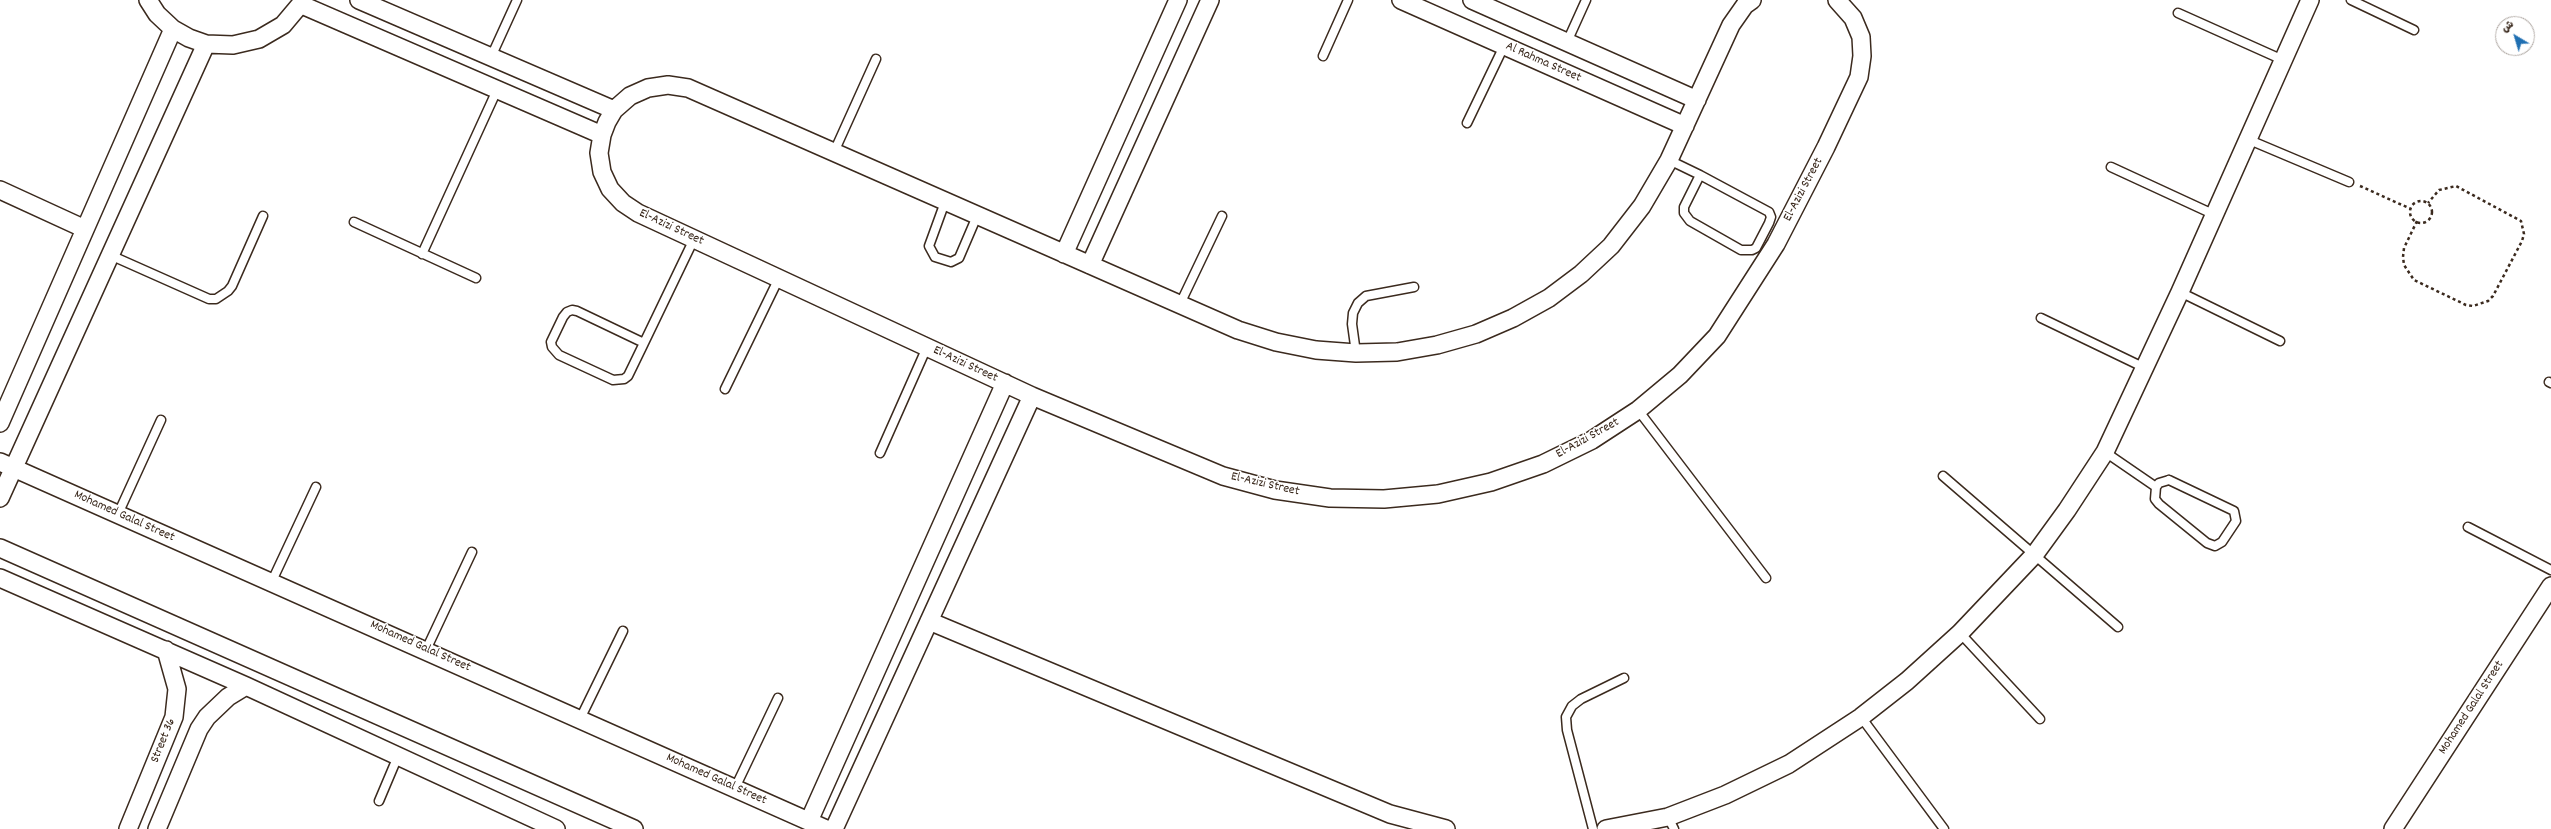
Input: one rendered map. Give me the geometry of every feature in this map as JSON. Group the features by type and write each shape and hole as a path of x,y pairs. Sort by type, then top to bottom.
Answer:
{"street":[{"path":"148,0 157,14 173,29 206,44 233,46 260,39 283,26 303,3 497,90 602,135"},
{"path":"360,0 614,110"},
{"path":"1064,254 1178,0"},
{"path":"1090,265 1210,0"},
{"name":"Al Rahma Street","path":"1401,0 1685,126"},
{"path":"1472,0 1697,100"},
{"name":"El-Azizi Street","path":"1752,0 1745,5 1731,25 1669,160 1642,206 1611,246 1581,274 1549,298 1513,318 1476,334 1437,345 1397,352 1356,353 1316,350 1276,342 1238,330 688,88 668,85 648,88 630,96 614,110 602,135 599,153 602,172 614,194 623,203 638,213 1005,384 1223,476 1276,490 1337,498 1384,499 1438,494 1492,482 1543,464 1592,440 1638,410 1680,375 1717,336 1776,244 1826,147 1859,77 1862,56 1860,37 1856,24 1840,1"},
{"path":"1606,829 1671,823 1789,764 1861,717 1907,681 1960,633 2035,554 2105,452 2215,215 2310,0"},
{"path":"0,423 173,29"},
{"path":"0,498 7,465 110,255 206,44"},
{"path":"0,190 85,229"},
{"path":"809,821 1005,384"},
{"path":"834,829 1032,396"},
{"name":"Mohamed Galal Street","path":"7,465 826,829"},
{"path":"0,548 634,829"},
{"path":"0,578 246,686 556,829"},
{"name":"Mohamed Galal Street","path":"2393,829 2551,586"},
{"path":"929,621 1390,814 1446,829"},
{"name":"Street 36","path":"128,829 174,717 176,689 166,650"},
{"path":"157,829 203,723 216,706 246,686"}],"lane":[{"path":"491,57 517,0"},
{"path":"1323,56 1348,0"},
{"path":"1567,42 1586,0"},
{"path":"2351,0 2414,30"},
{"path":"2178,13 2283,60"},
{"path":"1467,123 1504,46"},
{"path":"834,152 876,59"},
{"path":"422,254 497,90"},
{"path":"2248,138 2349,182"},
{"path":"1669,160 1700,175 1769,212 1771,217 1769,223 1756,248 1741,250 1686,217 1684,207 1700,175"},
{"path":"2111,167 2215,215"},
{"path":"945,202 929,246 935,257 951,262 958,258 977,216"},
{"path":"110,255 209,299 216,299 228,292 232,286 263,216"},
{"path":"1180,304 1222,216"},
{"path":"354,222 476,278"},
{"path":"644,343 577,310 572,310 567,312 563,317 552,342 552,347 559,355 618,381 628,376 644,343 694,239"},
{"path":"725,389 779,278"},
{"path":"1356,353 1352,324 1353,313 1358,303 1366,296 1414,287"},
{"path":"2180,292 2280,341"},
{"path":"2041,318 2145,368"},
{"path":"880,453 927,347"},
{"path":"1638,410 1766,578"},
{"path":"118,514 161,420"},
{"path":"2105,452 2156,487"},
{"path":"1943,476 2118,627"},
{"path":"2164,481 2175,482 2230,507 2237,516 2236,521 2222,542 2211,546 2159,504 2155,499 2156,487 2164,481"},
{"path":"272,582 316,487"},
{"path":"2468,527 2551,570"},
{"path":"426,650 472,552"},
{"path":"580,719 623,631"},
{"path":"1960,633 2040,719"},
{"path":"1592,829 1567,730 1566,717 1572,706 1581,698 1624,678"},
{"path":"735,788 778,698"},
{"path":"1861,717 1944,829"},
{"path":"379,801 398,756"}],"path":[{"path":"2349,182 2411,209"},
{"path":"2417,221 2404,248 2403,257 2404,265 2414,280 2466,305 2473,306 2488,302 2493,296 2522,241 2524,234 2521,221 2456,186 2439,190 2428,203"},
{"path":"2418,201 2428,203 2432,215 2425,221 2417,221 2412,216 2411,209 2418,201"}]}
